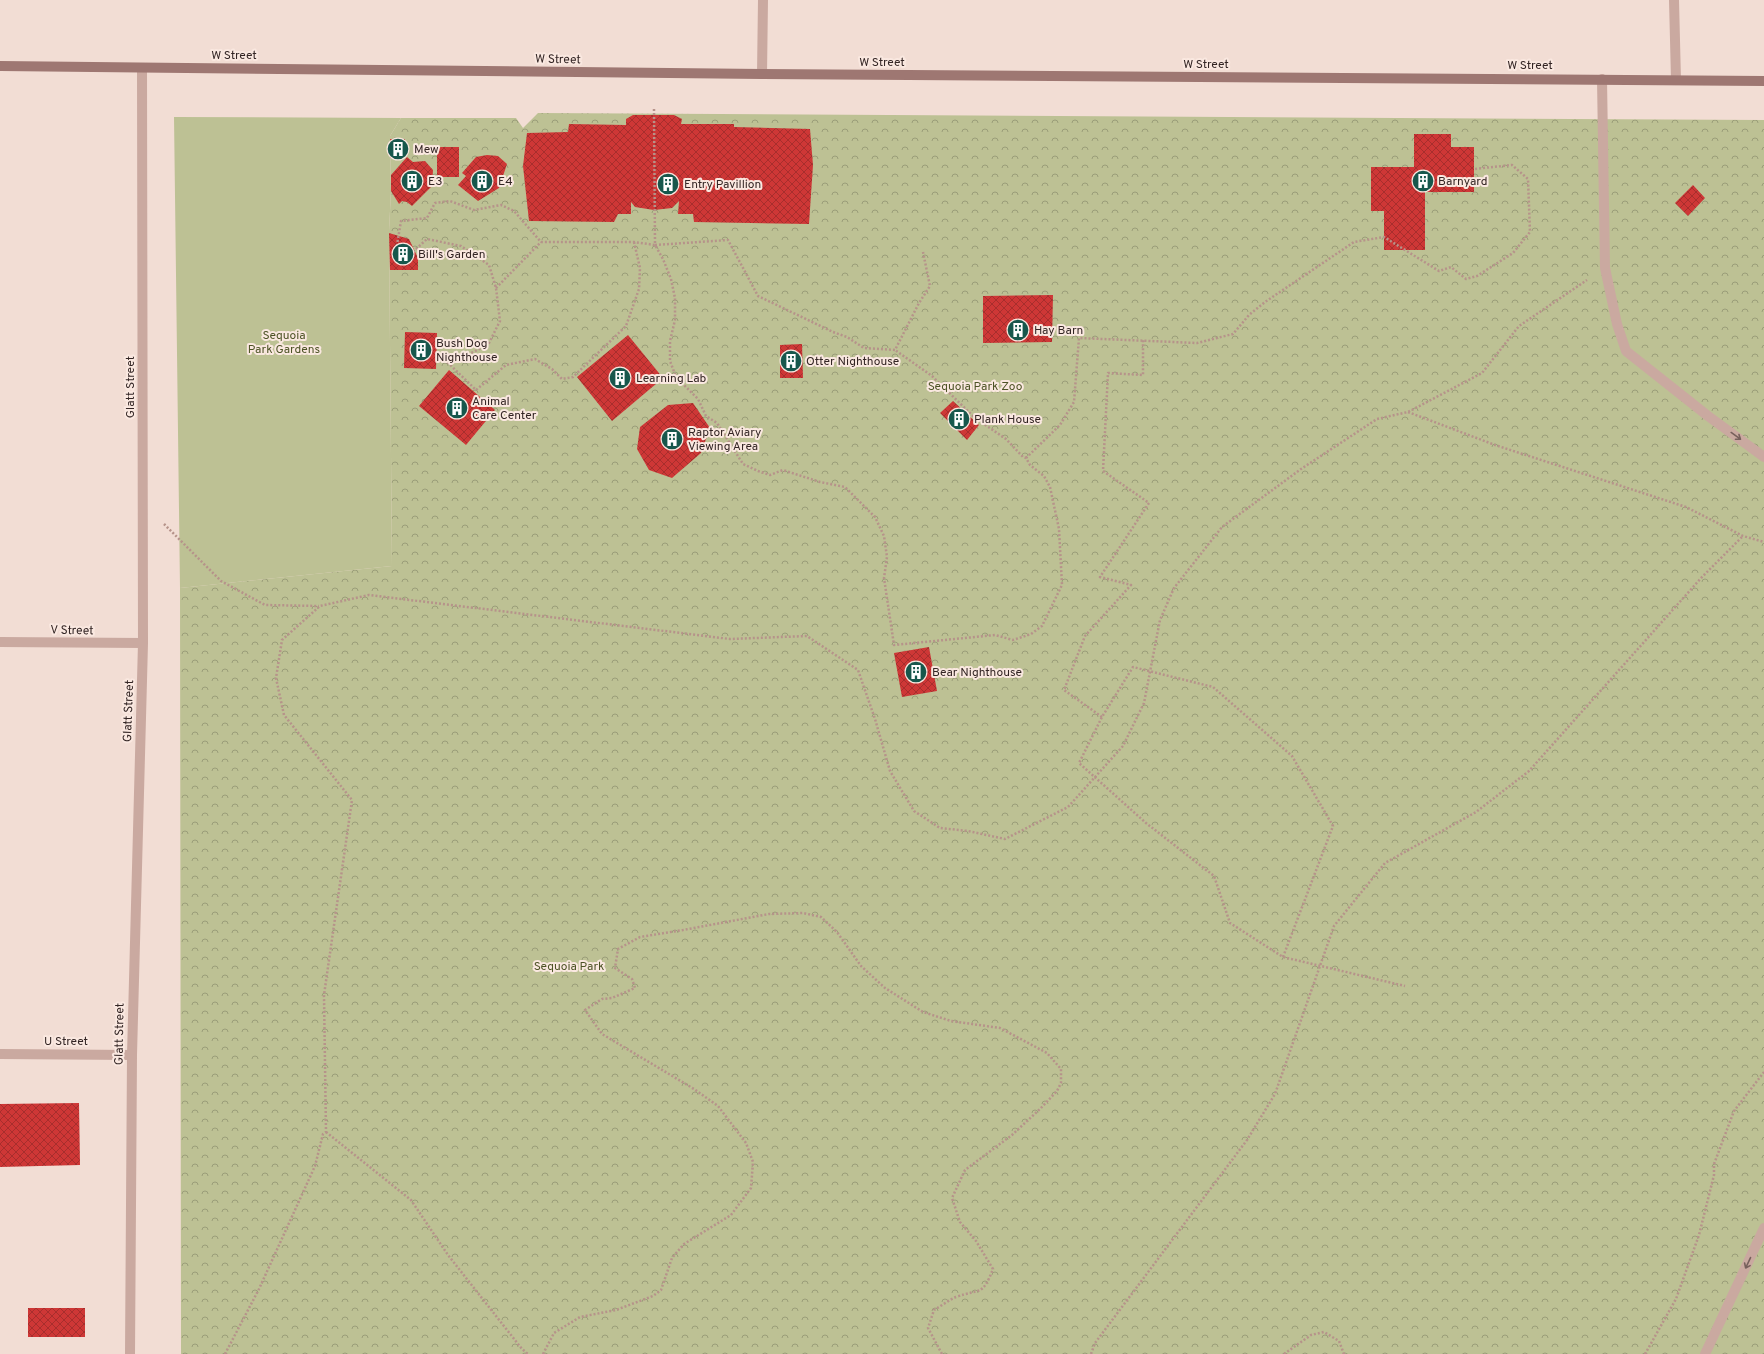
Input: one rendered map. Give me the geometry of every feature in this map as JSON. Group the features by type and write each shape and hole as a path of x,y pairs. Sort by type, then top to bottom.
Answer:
{"main road":[{"name":"W Street","path":"0,66 762,74 1764,81"}],"street":[{"path":"762,74 763,0"},
{"path":"1674,0 1676,80"},
{"name":"Glatt Street","path":"130,1354 132,1055 143,643 144,504 142,68"},
{"path":"1602,79 1605,268 1617,324 1626,351 1708,416 1764,457"},
{"name":"V Street","path":"0,642 143,643"},
{"name":"U Street","path":"0,1054 132,1055"},
{"path":"1705,1354 1764,1228"}],"path":[{"path":"496,288 541,242 634,242 655,245 728,240 758,296 833,332 847,337 864,348 895,350 932,376 975,418 1006,438 1023,457 1026,458 1030,465 1044,476 1050,487 1059,529 1062,585 1042,626 1031,634 1012,640 995,635 894,645 884,578 886,557 884,536 876,517 845,487 820,482 783,470 770,475 758,472 743,464 717,423 706,416 698,400 676,377 670,361 670,341 675,320 675,298 669,272 655,245 654,109"},
{"path":"1026,458 1060,425 1074,402 1079,338 1198,343 1233,334 1249,315 1265,302 1354,242 1384,237 1439,271 1452,267 1466,279 1477,276 1514,253 1530,232 1528,179 1512,165 1474,169"},
{"path":"541,242 514,211 501,205 474,210 450,201 436,202 427,218 401,221 397,245 405,259 427,239 461,246 489,265 496,288 500,320 488,345 469,354 440,355 476,390 506,365 535,359 552,369 562,379 573,377 626,326 639,289 640,268 634,242"},
{"path":"895,350 919,303 930,286 923,252"},
{"path":"144,504 221,581 265,605 320,606 370,595 730,639 807,636 858,670 876,719 890,772 914,810 940,828 968,831 1006,839 1068,807 1123,746 1144,703 1160,620 1174,588 1222,527 1301,469 1377,419 1408,412 1482,373 1519,326 1605,268"},
{"path":"1102,717 1064,690 1085,636 1132,584 1100,577 1149,502 1103,472 1107,381 1108,373 1143,375 1143,340"},
{"path":"1408,412 1495,445 1686,507 1743,536 1764,542"},
{"path":"1091,1354 1095,1343 1247,1140 1275,1094 1334,926 1385,863 1476,812 1529,772 1702,577 1743,536"},
{"path":"225,1354 262,1282 314,1166 323,1134 326,1132 324,995 352,800 284,715 276,678 282,640 320,606"},
{"path":"1283,957 1333,826 1292,756 1213,687 1133,667 1102,717 1079,763 1146,823 1214,876 1230,923 1283,957 1405,986"},
{"path":"543,1354 554,1334 580,1317 616,1310 653,1296 661,1290 672,1258 684,1244 731,1215 752,1188 754,1162 746,1143 718,1106 682,1081 602,1034 585,1010 602,999 612,998 635,988 632,979 615,968 618,949 640,937 769,914 803,913 821,917 837,932 861,966 884,988 923,1012 951,1021 1000,1028 1047,1053 1061,1069 1061,1083 1057,1091 1012,1135 965,1170 952,1198 960,1222 976,1241 993,1269 987,1285 981,1291 956,1298 934,1310 928,1328 942,1354"},
{"path":"1645,1354 1676,1299 1699,1235 1714,1175 1714,1164 1734,1111 1764,1072"},
{"path":"326,1132 411,1200 448,1255 522,1349 528,1354"},
{"path":"1284,1354 1311,1335 1324,1332 1339,1341 1344,1354"}],"green space":[{"name":"Sequoia Park","path":"538,113 1764,120 1764,1354 181,1354 180,588 392,566 389,231 391,191 390,136 401,118 516,118 523,128"},
{"name":"Sequoia Park Gardens","path":"174,117 401,118 390,136 391,191 389,231 392,566 180,588"}],"building":[{"name":"Entry Pavillion","path":"633,115 674,115 682,119 681,124 734,124 734,127 810,129 813,165 809,224 694,222 693,214 678,214 679,201 672,208 654,210 635,207 631,202 631,214 618,214 614,222 529,221 523,166 527,133 568,132 569,124 626,125 626,119"},
{"name":"Barnyard","path":"1414,134 1451,134 1451,147 1474,147 1474,192 1425,192 1425,250 1384,250 1384,211 1371,211 1371,167 1414,167"},
{"name":"Mew","path":"390,139 405,139 405,158 390,158"},
{"path":"437,147 459,147 459,177 437,177"},
{"name":"E4","path":"487,155 498,156 507,164 499,188 478,201 458,185 466,176 462,173 476,157"},
{"name":"E3","path":"407,157 413,162 425,161 433,170 432,186 412,206 407,202 402,201 399,204 391,191 391,175"},
{"path":"1693,185 1705,198 1688,216 1675,203"},
{"name":"Bill's Garden","path":"389,233 409,239 418,258 418,270 390,270"},
{"name":"Hay Barn","path":"1053,295 1052,342 983,343 983,296"},
{"name":"Bush Dog Nighthouse","path":"405,332 437,333 436,369 404,368"},
{"name":"Learning Lab","path":"628,335 663,378 612,421 577,377"},
{"name":"Otter Nighthouse","path":"802,344 803,378 780,378 780,345"},
{"name":"Animal Care Center","path":"449,370 495,410 466,445 419,406"},
{"name":"Plank House","path":"953,401 979,425 967,440 940,413"},
{"name":"Raptor Aviary Viewing Area","path":"693,403 710,428 701,453 672,478 649,470 637,449 640,427 668,405"},
{"name":"Bear Nighthouse","path":"929,647 937,691 902,697 894,653"},
{"path":"79,1103 80,1165 0,1167 0,1104"},
{"path":"28,1308 85,1308 85,1337 28,1337"}],"place":[{"name":"Mew","path":"398,149"},
{"name":"E3","path":"412,181"},
{"name":"E4","path":"482,181"},
{"name":"Barnyard","path":"1423,181"},
{"name":"Entry Pavillion","path":"668,184"},
{"name":"Bill's Garden","path":"403,254"},
{"name":"Hay Barn","path":"1018,330"},
{"name":"Bush Dog Nighthouse","path":"421,350"},
{"name":"Otter Nighthouse","path":"791,361"},
{"name":"Learning Lab","path":"620,378"},
{"name":"Animal Care Center","path":"457,408"},
{"name":"Plank House","path":"959,419"},
{"name":"Raptor Aviary Viewing Area","path":"672,439"},
{"name":"Bear Nighthouse","path":"916,672"}],"park label":[{"name":"Sequoia Park Zoo","path":"975,386"}]}
